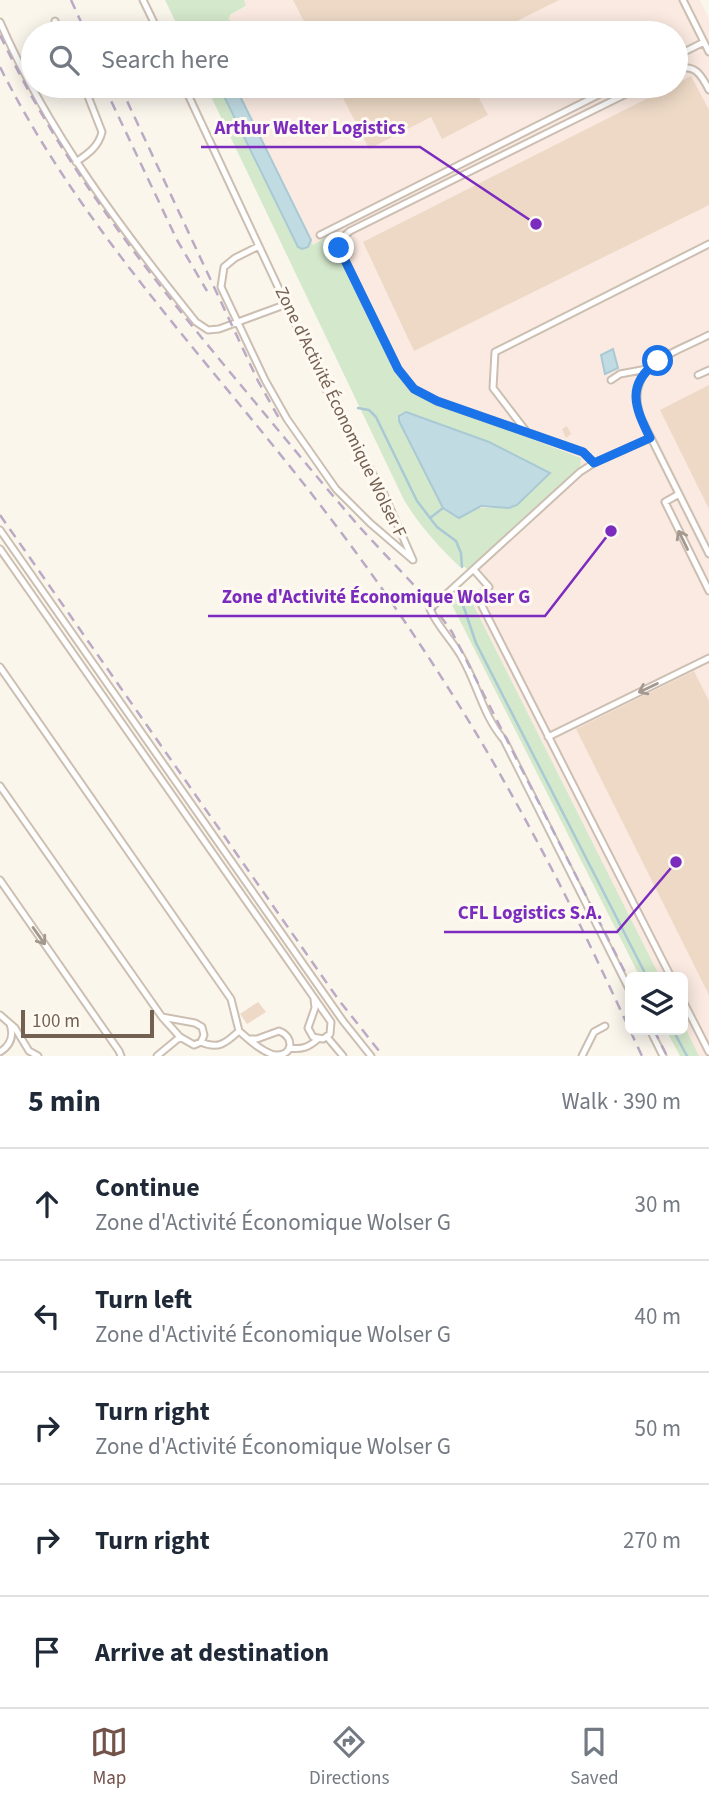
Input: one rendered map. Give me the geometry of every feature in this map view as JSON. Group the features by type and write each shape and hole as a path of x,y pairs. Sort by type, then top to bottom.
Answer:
{"lane":[{"path":"143,0 153,21"},
{"path":"683,0 709,52"},
{"path":"0,22 21,68"},
{"path":"688,50 704,41"},
{"path":"688,67 702,75 709,90"},
{"path":"39,98 76,162 118,223 196,322 208,330 238,323 287,304"},
{"path":"76,162 90,152 101,139 102,132 89,98"},
{"name":"Zone d'Activité Économique Wolser F","path":"190,98 287,304 331,400 383,492 413,560 336,489 287,419 265,380 221,288 224,267 259,246"},
{"path":"320,235 592,98"},
{"path":"594,463 583,452 425,396 405,380 339,248 342,237 362,225 618,98"},
{"path":"526,432 493,388 495,352 709,244"},
{"path":"611,380 620,374 647,369 709,335"},
{"path":"647,369 639,379 636,405 709,554"},
{"path":"698,375 709,370"},
{"path":"625,981 504,740 487,718 462,657 430,609 551,498 594,463 650,438"},
{"path":"679,495 665,502 709,591"},
{"path":"0,530 327,998 371,1056"},
{"path":"0,549 331,1022 332,1030 327,1037 299,1050 289,1048"},
{"path":"472,571 489,587 481,600 482,606 668,972"},
{"path":"548,737 709,658"},
{"path":"0,667 227,992 234,1006 239,1031 249,1039 276,1056 284,1054 289,1048 290,1040 286,1034 279,1031 257,1040 249,1039"},
{"path":"0,786 162,1017 180,1037 194,1045 201,1042 204,1035 202,1027 195,1023 162,1017"},
{"path":"0,880 121,1056"},
{"path":"314,999 315,1008 309,1028 310,1033 318,1039"},
{"path":"688,1011 709,1052"},
{"path":"0,1015 21,1035 29,1051 38,1056"},
{"path":"9,1056 0,1052 10,1043 10,1024"},
{"path":"582,1056 594,1032 605,1026"},
{"path":"201,1042 210,1046 220,1045 239,1031"},
{"path":"652,1035 663,1056"},
{"path":"157,1056 180,1037"},
{"path":"327,1037 343,1056"}],"shaded area":[{"path":"244,0 700,0 709,19 709,1056 699,1056 688,1033 688,972 658,972 470,597 482,586 471,573 580,472 581,458 424,398 403,381 395,372 327,237 313,246 311,242 310,244 226,98 688,98 688,21 232,21 228,19 231,14 246,7"}],"green space":[{"path":"165,0 244,0 246,6 231,14 228,19 232,21 175,21"},
{"path":"212,98 225,98 298,247 310,244 311,241 313,245 328,236 395,372 413,391 424,398 581,458 580,472 471,573 465,567 460,567 416,518 404,500","holes":["406,412 489,442 550,473 509,508 443,508 399,421 399,416"]},
{"path":"462,591 470,591 470,598 657,972 637,972 450,601"},
{"path":"688,1033 699,1056 680,1056 669,1035"}],"water":[{"path":"225,98 241,98 311,240 308,247 298,247"},
{"path":"613,349 618,368 605,374 601,355"},
{"path":"406,412 489,442 550,473 517,505 509,508 481,506 459,518 443,508 399,421 399,416"}],"building":[{"path":"293,0 559,0 517,21 304,21"},
{"path":"691,76 709,110 709,205 414,351 363,242 648,98 688,98 688,78"},
{"path":"343,98 479,98 488,115 442,139 431,117 369,149"},
{"path":"709,385 709,509 660,410"},
{"path":"567,426 571,434 566,438 562,429"},
{"path":"694,671 709,701 709,995 576,729"},
{"path":"258,1002 266,1012 247,1024 240,1014"}],"waterway":[{"path":"358,408 369,410 376,417 417,501 437,527 456,541 461,553 462,567"},
{"path":"430,518 443,508"},
{"path":"462,593 463,605 476,643 644,972"},
{"path":"676,1035 687,1056"}],"railway":[{"path":"71,0 81,21"},
{"path":"0,35 21,76"},
{"path":"0,67 35,131 115,250 340,531 442,678 511,793 547,860 642,1056"},
{"path":"33,98 104,210 196,331 305,463 429,602 452,632 625,972"},
{"path":"110,98 177,240 207,291"},
{"path":"126,98 258,381 280,420"},
{"path":"0,515 338,999 383,1056"},
{"path":"656,1035 667,1056"}],"place":[{"name":"Arthur Welter Logistics","path":"536,224"},
{"name":"Zone d'Activité Économique Wolser G","path":"611,531"},
{"name":"CFL Logistics S.A.","path":"676,862"}],"route":[{"path":"339,248 398,369 414,389 437,401 583,452 594,463 650,438 636,405 636,392 639,379 658,361"}]}
